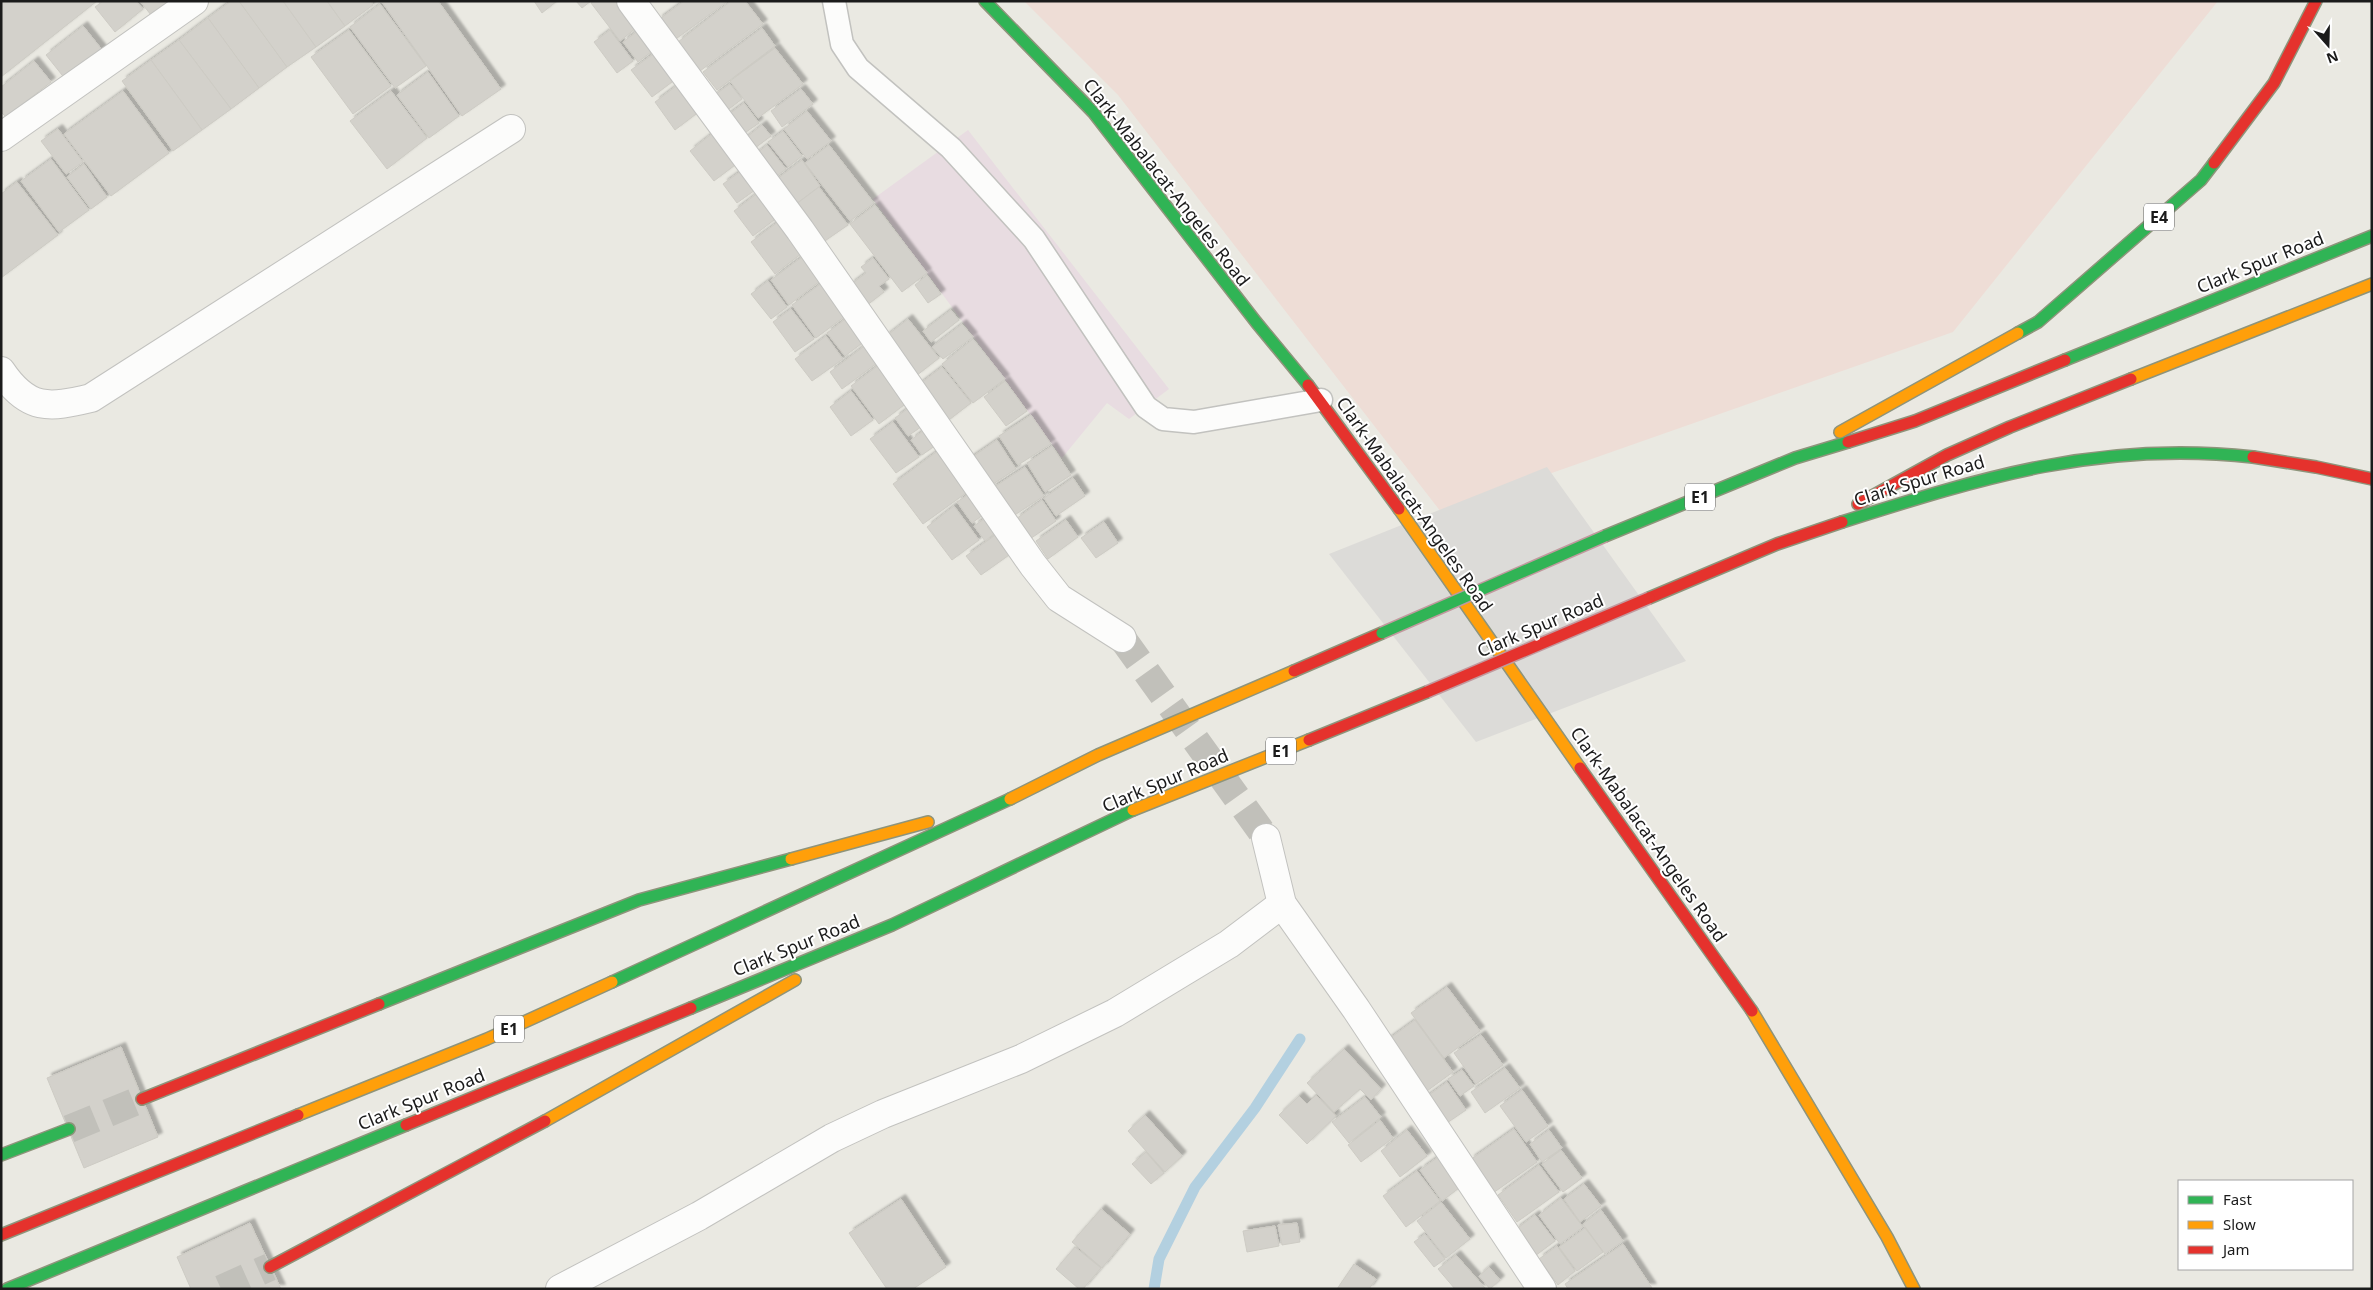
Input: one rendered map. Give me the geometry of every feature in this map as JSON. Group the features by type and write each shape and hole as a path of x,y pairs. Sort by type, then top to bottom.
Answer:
{"main road":[{"name":"Clark-Mabalacat-Angeles Road","path":"985,1 1094,112 1256,322 1321,400 1760,1022 1887,1237 1914,1289"},
{"name":"E4","path":"1795,458 1942,374 2038,322 2201,180 2274,83 2316,1"},
{"name":"Clark Spur Road","path":"1,1236 487,1039 1007,800 1098,755 1604,536 1795,458 1915,421 2372,236"},
{"path":"1795,538 1947,456 2010,427 2372,284"},
{"name":"Clark Spur Road","path":"7,1289 892,925 1136,810 1427,692 1795,538 1950,487 2028,468 2101,456 2144,452 2206,452 2324,468 2372,479"},
{"path":"142,1099 640,900 1007,800"},
{"path":"270,1267 373,1215 526,1131 892,925"},
{"path":"1,1155 69,1129"}],"street":[{"path":"1,138 194,1"},
{"path":"631,1 800,230 1034,565 1060,598 1122,638"},
{"path":"1,371 10,385 28,398 49,406 91,398 511,129"},
{"path":"1266,838 1282,904 1362,1018 1542,1289"},
{"path":"573,1286 832,1138 883,1114 1021,1059 1114,1013 1229,944 1282,904"}],"lane":[{"path":"834,1 842,44 858,68 951,148 1034,239 1146,407 1163,419 1194,422 1321,400"}],"shaded area":[{"path":"1024,1 2218,1 1953,332 1441,512 1118,95"},
{"path":"968,130 1169,389 1129,419 1107,403 1062,458 873,199"}],"pier":[{"path":"1547,467 1686,661 1476,742 1329,554"}],"building":[{"path":"1,1 97,1 1,77"},
{"path":"103,1 136,1 143,9 115,32 95,7"},
{"path":"140,1 169,1 151,15"},
{"path":"231,1 239,1 287,67 259,88 208,18"},
{"path":"239,1 283,1 316,47 287,67"},
{"path":"283,1 327,1 345,26 316,47"},
{"path":"327,1 371,1 373,5 345,26"},
{"path":"438,1 501,89 462,116 382,2"},
{"path":"534,1 557,1 542,13"},
{"path":"576,1 591,1 582,8"},
{"path":"594,1 624,1 641,24 620,41 591,3"},
{"path":"684,1 728,1 673,41 658,20"},
{"path":"731,1 745,1 763,24 700,71 678,42"},
{"path":"380,4 426,66 395,88 350,27"},
{"path":"208,18 259,88 231,109 179,40"},
{"path":"83,26 103,51 66,80 46,55"},
{"path":"644,26 659,46 638,62 623,42"},
{"path":"762,28 775,46 717,90 703,72"},
{"path":"349,30 391,86 353,114 311,57"},
{"path":"610,30 633,61 617,73 594,42"},
{"path":"179,40 231,109 202,130 151,60"},
{"path":"775,48 803,84 758,118 730,81"},
{"path":"660,49 680,76 652,97 631,70"},
{"path":"151,60 202,130 173,151 122,81"},
{"path":"34,61 51,82 6,117 1,112 1,87"},
{"path":"428,72 459,116 429,138 397,95"},
{"path":"679,84 700,111 675,130 655,102"},
{"path":"730,84 742,99 725,112 713,96"},
{"path":"801,89 813,104 782,127 771,111"},
{"path":"123,91 169,153 111,196 64,134"},
{"path":"391,91 427,138 387,169 350,121"},
{"path":"744,103 759,123 739,137 725,117"},
{"path":"807,111 831,141 807,159 784,129"},
{"path":"762,125 771,136 751,151 743,140"},
{"path":"719,128 743,159 714,181 690,151"},
{"path":"58,129 83,162 66,174 41,141"},
{"path":"783,131 802,156 788,167 768,142"},
{"path":"767,145 786,169 770,181 752,157"},
{"path":"829,145 874,203 850,221 805,163"},
{"path":"51,159 89,210 59,232 21,181"},
{"path":"802,160 820,186 792,207 773,182"},
{"path":"84,164 107,197 91,209 67,177"},
{"path":"748,166 762,185 737,203 723,184"},
{"path":"17,182 58,235 1,278 1,194"},
{"path":"819,187 848,225 819,245 791,208"},
{"path":"763,189 782,214 753,236 734,211"},
{"path":"875,205 927,273 902,292 850,224"},
{"path":"782,219 806,250 775,274 751,242"},
{"path":"806,254 824,278 789,305 771,280"},
{"path":"873,258 889,279 879,286 884,292 866,306 850,285 866,273 861,267"},
{"path":"927,275 941,294 928,303 915,285"},
{"path":"827,279 852,311 816,338 792,305"},
{"path":"768,281 787,307 771,319 751,294"},
{"path":"791,309 814,339 795,352 773,322"},
{"path":"951,310 959,320 931,342 923,331"},
{"path":"852,314 869,338 845,356 827,333"},
{"path":"908,319 939,358 916,376 885,337"},
{"path":"962,324 973,337 943,359 932,347"},
{"path":"826,336 843,359 812,381 795,359"},
{"path":"973,339 1005,379 973,403 942,364"},
{"path":"871,341 884,358 842,389 830,372"},
{"path":"884,361 912,399 879,424 851,386"},
{"path":"942,367 971,403 945,423 917,386"},
{"path":"1005,381 1027,411 1006,426 984,397"},
{"path":"851,391 873,420 851,436 830,407"},
{"path":"914,404 928,422 908,436 895,418"},
{"path":"1031,415 1051,444 1018,465 999,436"},
{"path":"893,422 919,457 896,473 870,439"},
{"path":"928,427 939,443 922,455 911,440"},
{"path":"997,440 1016,469 987,488 968,460"},
{"path":"1052,446 1071,475 1045,492 1027,463"},
{"path":"943,447 973,488 923,524 893,484"},
{"path":"1025,467 1044,496 1010,518 991,489"},
{"path":"1073,478 1085,496 1056,516 1044,498"},
{"path":"976,489 991,509 972,523 957,502"},
{"path":"1042,500 1056,521 1030,539 1016,519"},
{"path":"954,506 979,540 952,560 927,527"},
{"path":"991,514 1001,528 985,541 974,526"},
{"path":"1066,520 1078,537 1048,559 1036,541"},
{"path":"1104,522 1118,543 1096,558 1081,538"},
{"path":"998,533 1012,553 981,575 966,556"},
{"path":"1447,987 1480,1031 1444,1058 1411,1013"},
{"path":"1415,1020 1453,1072 1420,1096 1382,1044"},
{"path":"1481,1035 1503,1065 1476,1084 1454,1053"},
{"path":"121,1047 158,1137 84,1168 47,1078"},
{"path":"1344,1049 1381,1089 1371,1100 1360,1089 1334,1112 1307,1083"},
{"path":"1505,1068 1520,1088 1485,1113 1471,1092"},
{"path":"1462,1070 1474,1086 1460,1096 1448,1079"},
{"path":"1447,1082 1466,1110 1441,1127 1422,1100"},
{"path":"1522,1090 1548,1126 1526,1142 1500,1106"},
{"path":"1316,1095 1336,1116 1307,1144 1279,1115 1299,1096 1307,1104"},
{"path":"1365,1097 1381,1117 1349,1143 1332,1122"},
{"path":"1145,1115 1182,1156 1165,1172 1128,1131"},
{"path":"1380,1120 1393,1138 1361,1162 1348,1145"},
{"path":"1514,1129 1537,1162 1493,1193 1470,1160"},
{"path":"1407,1130 1427,1156 1400,1177 1381,1151"},
{"path":"1549,1130 1562,1148 1542,1162 1530,1144"},
{"path":"1561,1150 1582,1178 1563,1192 1542,1164"},
{"path":"1146,1152 1164,1173 1151,1184 1132,1164"},
{"path":"1441,1155 1463,1185 1442,1201 1420,1170"},
{"path":"1539,1165 1559,1192 1517,1222 1498,1195"},
{"path":"1417,1171 1440,1201 1406,1227 1383,1196"},
{"path":"1584,1184 1601,1206 1580,1222 1564,1199"},
{"path":"1561,1198 1583,1227 1560,1244 1539,1215"},
{"path":"901,1199 946,1267 913,1289 887,1289 849,1233"},
{"path":"1441,1202 1470,1239 1446,1258 1417,1221"},
{"path":"1101,1209 1130,1234 1102,1268 1072,1242"},
{"path":"1601,1210 1623,1241 1605,1254 1583,1224"},
{"path":"1535,1215 1555,1241 1535,1256 1515,1230"},
{"path":"250,1223 281,1289 191,1289 177,1257"},
{"path":"1297,1223 1300,1242 1282,1245 1278,1225"},
{"path":"1275,1226 1279,1246 1247,1252 1243,1231"},
{"path":"1585,1228 1603,1252 1577,1271 1559,1247"},
{"path":"1425,1234 1445,1259 1434,1267 1414,1242"},
{"path":"1623,1244 1652,1288 1568,1289 1565,1284"},
{"path":"1557,1246 1575,1271 1558,1285 1539,1259"},
{"path":"1075,1247 1101,1268 1083,1289 1079,1289 1056,1269"},
{"path":"1456,1255 1486,1289 1455,1289 1438,1269"},
{"path":"1354,1264 1376,1279 1369,1289 1337,1289"},
{"path":"1489,1267 1500,1280 1490,1289 1479,1276"}],"waterway":[{"path":"1154,1289 1159,1259 1195,1187 1255,1108 1300,1039"}],"tunnel":[{"path":"1122,638 1266,838"},
{"path":"69,1129 142,1099"},
{"path":"221,1289 270,1267"}],"traffic: fast":[{"path":"985,1 1093,112 1256,322 1308,385"},
{"path":"2018,333 2038,322 2201,180 2214,163"},
{"path":"2065,360 2372,236"},
{"path":"1605,536 1795,458 1848,442"},
{"path":"1842,522 1945,490 1995,477 2044,466 2094,458 2145,454 2198,453 2253,457"},
{"path":"1382,633 1605,536"},
{"path":"612,982 1010,799"},
{"path":"691,1008 892,925 1133,810"},
{"path":"379,1004 639,900 791,859"},
{"path":"7,1289 406,1125"},
{"path":"1,1155 69,1129"}],"traffic: slow":[{"path":"2131,379 2372,284"},
{"path":"1840,432 2018,333"},
{"path":"1399,509 1580,768"},
{"path":"1010,799 1098,755 1294,671"},
{"path":"1133,810 1309,740"},
{"path":"791,859 928,822"},
{"path":"545,1121 795,980"},
{"path":"298,1115 487,1039 612,982"},
{"path":"1752,1011 1887,1237 1914,1289"}],"traffic: jam":[{"path":"2214,163 2274,83 2316,1"},
{"path":"1848,442 1915,421 2065,360"},
{"path":"1858,504 1947,455 2010,427 2131,379"},
{"path":"1308,385 1399,509"},
{"path":"2253,457 2316,467 2372,479"},
{"path":"1649,598 1777,544 1842,522"},
{"path":"1427,692 1649,598"},
{"path":"1294,671 1382,633"},
{"path":"1309,740 1427,692"},
{"path":"1580,768 1752,1011"},
{"path":"142,1099 379,1004"},
{"path":"406,1125 691,1008"},
{"path":"1,1235 298,1115"},
{"path":"270,1267 545,1121"}]}
